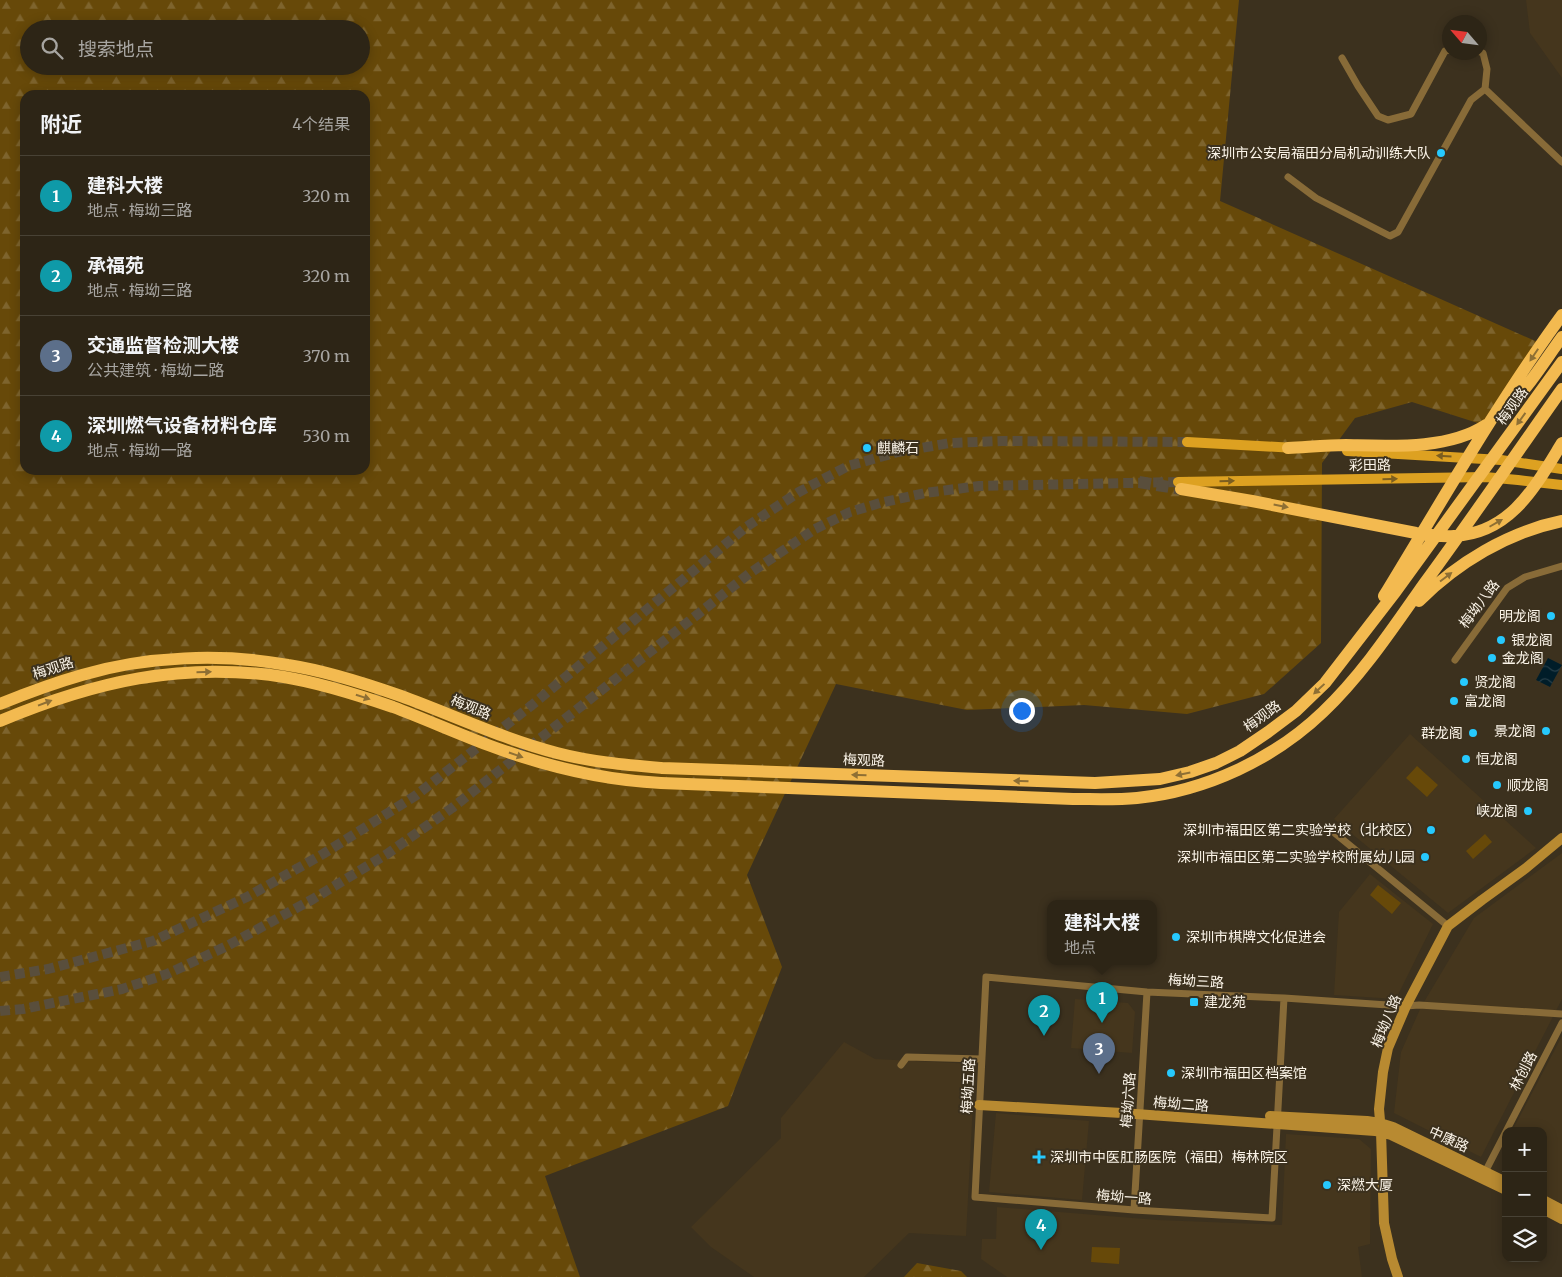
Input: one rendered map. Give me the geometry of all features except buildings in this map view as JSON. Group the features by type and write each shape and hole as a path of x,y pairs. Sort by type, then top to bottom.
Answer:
{"highway":[{"path":"1350,652 1434,511 1523,371 1562,315"},
{"path":"1288,448 1345,445 1388,446 1444,441 1479,430 1495,420 1507,408 1532,379 1562,337"},
{"name":"梅观路","path":"0,704 55,683 110,668 179,659 218,658 256,660 288,664 362,683 527,744 558,753 606,763 662,768 1095,783 1160,779 1190,772 1216,763 1240,751 1296,711 1325,683 1453,514 1561,364"},
{"name":"梅观路","path":"0,721 52,700 142,676 178,672 257,674 285,677 351,693 393,707 524,758 578,773 606,778 646,782 1073,799 1138,798 1191,788 1248,765 1275,750 1324,712 1354,678 1386,636 1468,524 1562,389"},
{"path":"1180,485 1404,531 1453,536 1479,531 1502,520 1515,510 1528,497 1562,443"},
{"path":"1386,636 1429,591 1463,565 1520,534 1562,521"}],"main road":[{"name":"彩田路","path":"1187,442 1501,460 1562,469"},
{"name":"彩田路","path":"1180,485 1485,478 1562,485"}],"street":[{"path":"1342,58 1378,116 1388,120 1410,114 1442,55"},
{"path":"1288,177 1316,198 1390,236 1398,232 1471,100 1485,89 1487,69 1485,60"},
{"path":"1485,89 1562,162"},
{"name":"梅坳八路","path":"1455,660 1507,588 1520,579 1562,566"},
{"path":"1331,830 1448,926"},
{"name":"梅坳八路","path":"1398,1277 1384,1228 1379,1109 1385,1062 1397,1026 1448,926 1526,868 1562,838"},
{"name":"梅坳三路","path":"986,977 1147,992 1406,1006 1419,1004 1562,1014"},
{"name":"梅坳五路","path":"975,1197 986,977"},
{"name":"梅坳六路","path":"1134,1210 1147,992"},
{"path":"1277,1120 1284,998"},
{"name":"林创路","path":"1483,1175 1562,1022"},
{"path":"901,1065 907,1057 982,1060"},
{"name":"梅坳二路","path":"980,1102 1277,1120 1364,1129 1381,1128"},
{"name":"梅坳一路","path":"975,1197 1134,1210 1272,1218 1277,1120"},
{"name":"中康路","path":"1381,1128 1391,1135 1483,1175 1502,1181"},
{"name":"中康路","path":"1483,1175 1502,1187"},
{"path":"1547,1202 1562,1210"},
{"path":"1547,1211 1562,1219"}],"shaded area":[{"path":"1526,0 1562,0 1562,78 1530,33"},
{"name":"深圳市福田区第二实验学校（北校区）","path":"1410,734 1536,848 1448,913 1334,819"},
{"path":"1562,853 1562,999 1481,1157 1394,1113 1401,1052 1421,1007 1474,918"},
{"path":"1370,874 1433,924 1396,999 1334,995 1339,912"},
{"path":"1075,999 1128,1003 1135,1012 1132,1053 1071,1048"},
{"path":"1562,1036 1562,1206 1547,1198 1547,1127 1514,1127"},
{"path":"844,1042 875,1059 975,1064 966,1236 909,1233 864,1277 754,1277 711,1247 691,1227 781,1138 781,1118"},
{"name":"深圳市中医肛肠医院（福田）梅林院区","path":"996,1113 1089,1121 1082,1200 989,1192"},
{"name":"深燃大厦","path":"1286,1134 1359,1139 1371,1149 1370,1244 1358,1247 1362,1277 1007,1277 981,1259 982,1239 996,1239 997,1207 1157,1220 1282,1225"}],"green space":[{"path":"0,0 1239,0 1220,201 1542,344 1484,425 1412,402 1355,418 1322,463 1321,643 1264,694 1187,714 1084,705 967,710 836,684 747,875 782,967 728,1106 545,1176 580,1277 0,1277"},
{"path":"1417,766 1438,785 1427,797 1406,778"},
{"path":"1485,834 1492,842 1473,859 1466,851"},
{"path":"1378,885 1401,903 1392,914 1370,895"},
{"path":"1092,1247 1120,1248 1119,1264 1091,1262"},
{"path":"917,1263 961,1271 967,1277 904,1277"}],"water":[{"path":"1548,658 1562,665 1550,687 1536,680"}],"tunnel":[{"path":"0,977 48,969 153,941 247,897 323,854 415,796 532,705 746,527 799,492 848,466 898,452 950,443 1002,441 1187,442"},
{"path":"1139,482 1181,489"},
{"path":"0,1011 23,1009 122,989 167,974 227,946 313,899 387,854 452,808 750,573 815,529 850,512 925,493 979,486 1178,482"}],"place":[{"name":"深圳市公安局福田分局机动训练大队","path":"1441,153"},
{"name":"麒麟石","path":"867,448"},
{"name":"明龙阁","path":"1551,616"},
{"name":"银龙阁","path":"1501,640"},
{"name":"金龙阁","path":"1492,658"},
{"name":"贤龙阁","path":"1464,682"},
{"name":"富龙阁","path":"1454,701"},
{"name":"景龙阁","path":"1546,731"},
{"name":"群龙阁","path":"1473,733"},
{"name":"恒龙阁","path":"1466,759"},
{"name":"顺龙阁","path":"1497,785"},
{"name":"峡龙阁","path":"1528,811"},
{"name":"深圳市福田区第二实验学校（北校区）","path":"1431,830"},
{"name":"深圳市福田区第二实验学校附属幼儿园","path":"1425,857"},
{"name":"深圳市棋牌文化促进会","path":"1176,937"},
{"name":"建龙苑","path":"1194,1002"},
{"name":"建科大楼","path":"1102,1023"},
{"name":"承福苑","path":"1044,1036"},
{"name":"深圳市福田区档案馆","path":"1171,1073"},
{"name":"交通监督检测大楼","path":"1099,1074"},
{"name":"深圳市中医肛肠医院（福田）梅林院区","path":"1039,1157"},
{"name":"深燃大厦","path":"1327,1185"},
{"name":"深圳燃气设备材料仓库","path":"1041,1250"}]}
